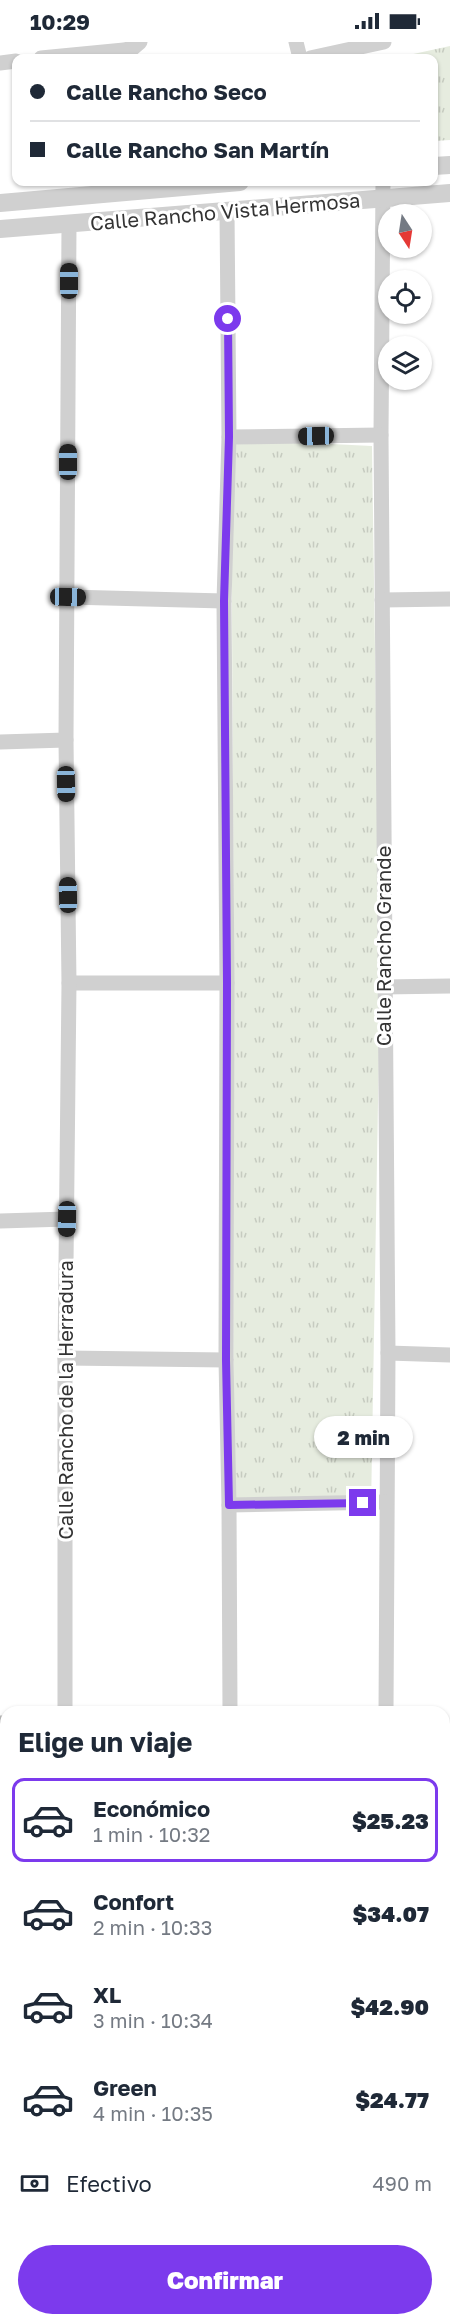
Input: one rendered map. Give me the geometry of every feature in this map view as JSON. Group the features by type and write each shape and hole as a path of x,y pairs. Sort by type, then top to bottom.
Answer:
{"street":[{"path":"82,54 124,50 133,48 140,42"},
{"path":"328,54 384,42"},
{"name":"Calle Rancho Vista Hermosa","path":"0,203 187,186"},
{"path":"148,189 150,217"},
{"name":"Calle Rancho Vista Hermosa","path":"0,229 227,211 383,190 450,193"},
{"name":"Calle Rancho Grande","path":"383,190 381,435 383,987 388,1353 386,1706"},
{"path":"227,211 229,437 224,601 227,983 226,1360 230,1706"},
{"name":"Calle Rancho de la Herradura","path":"65,1706 65,1358 69,983 66,740 69,224"},
{"path":"229,437 381,435"},
{"path":"68,597 224,601"},
{"path":"382,600 450,599"},
{"path":"0,742 66,740"},
{"path":"69,983 227,983"},
{"path":"383,987 450,986"},
{"path":"0,1221 67,1219"},
{"path":"388,1353 450,1355"},
{"path":"65,1358 226,1360"},
{"path":"229,1505 386,1502"}],"green space":[{"path":"450,46 450,140 438,141 438,54 413,54"},
{"path":"231,439 372,446 380,987 371,1509 233,1510 234,985"}],"route":[{"path":"228,319 229,437 224,601 227,983 226,1360 229,1505 363,1503"}]}
